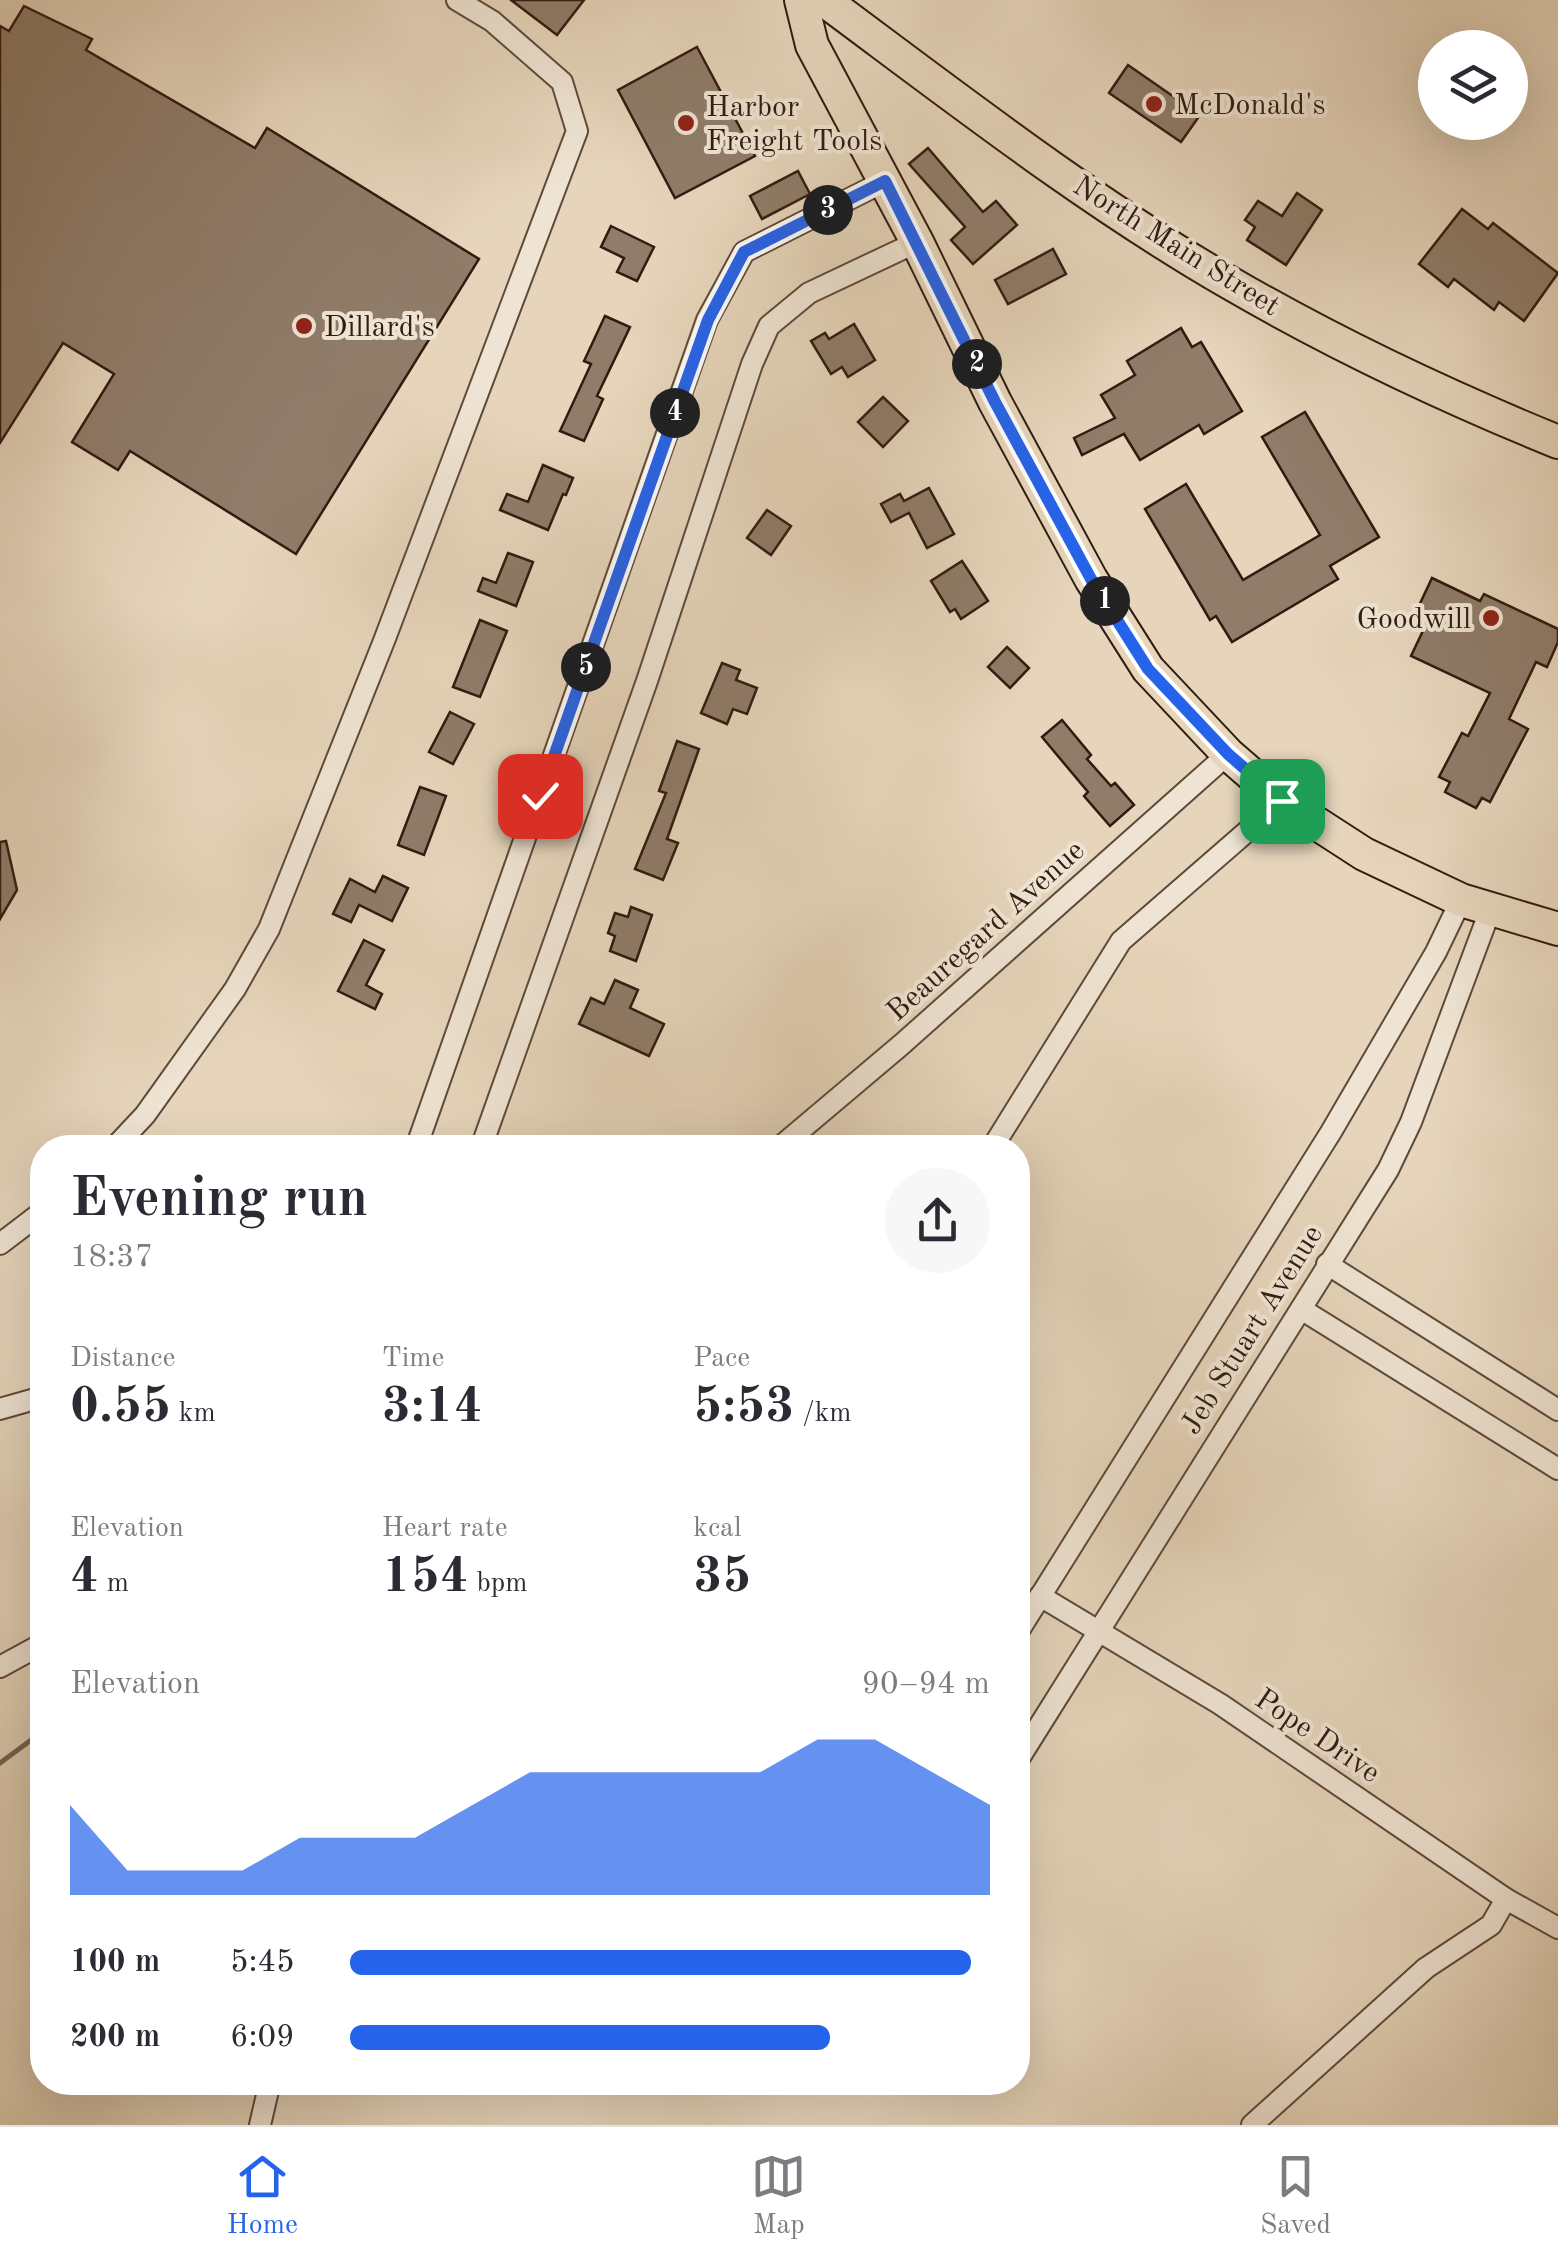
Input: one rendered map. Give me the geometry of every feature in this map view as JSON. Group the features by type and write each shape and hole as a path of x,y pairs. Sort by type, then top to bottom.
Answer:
{"main road":[{"path":"801,0 812,45 918,242 995,402 1091,579 1148,669 1228,754 1282,801 1364,854 1476,904 1558,929"},
{"name":"North Main Street","path":"824,0 1106,204 1228,282 1354,351 1558,442"}],"street":[{"path":"126,1135 234,989 269,929 384,641 577,131 562,82 492,22 457,0"},
{"path":"421,1135 714,307 744,252 885,181"},
{"path":"486,1135 646,682 752,364 769,326 809,294 918,242"},
{"name":"Beauregard Avenue","path":"794,1135 1228,754"},
{"path":"1000,1135 1121,941 1282,801"},
{"name":"Jeb Stuart Avenue","path":"1030,1740 1388,1170 1411,1122 1476,904"},
{"name":"Jeb Stuart Avenue","path":"1030,1612 1331,1132 1436,952 1476,904"},
{"path":"0,1244 30,1221"},
{"path":"1327,1264 1558,1410"},
{"path":"1302,1310 1558,1469"},
{"path":"0,1409 30,1401"},
{"name":"Pope Drive","path":"1040,1596 1220,1704 1506,1900 1558,1928"},
{"path":"0,1667 30,1651"},
{"path":"1252,2125 1426,1968 1491,1926 1506,1900"},
{"path":"260,2125 267,2095"}],"building":[{"path":"511,0 584,0 557,35"},
{"path":"24,6 92,39 86,50 255,148 267,128 479,259 296,554 130,451 118,470 72,442 114,374 63,343 0,443 0,26 9,31"},
{"name":"Harbor Freight Tools","path":"697,47 755,156 675,198 618,90"},
{"path":"1128,65 1200,115 1181,142 1109,93"},
{"path":"928,148 983,212 996,201 1017,225 973,264 951,240 965,227 909,164"},
{"path":"798,171 810,194 762,219 750,196"},
{"path":"1297,193 1322,210 1286,265 1247,240 1255,227 1245,220 1258,201 1282,216"},
{"path":"1462,209 1488,229 1493,223 1558,273 1524,321 1499,302 1494,310 1454,279 1448,287 1419,264"},
{"path":"611,226 654,247 637,281 617,272 624,258 601,247"},
{"path":"1053,249 1066,274 1008,304 995,280"},
{"path":"605,316 630,327 597,396 603,399 584,441 560,431 591,364 584,361"},
{"path":"854,324 875,360 848,377 842,367 831,374 811,341 825,333 829,339"},
{"path":"1181,328 1192,347 1201,342 1242,411 1204,434 1199,425 1140,460 1124,434 1082,455 1074,438 1115,418 1101,395 1135,375 1127,361"},
{"path":"883,397 908,421 883,447 858,422"},
{"path":"1305,412 1379,537 1330,566 1338,579 1232,642 1216,616 1210,620 1145,509 1186,484 1243,580 1320,535 1262,437"},
{"path":"543,465 573,478 548,530 500,510 507,494 528,502"},
{"path":"929,488 954,534 927,548 909,513 891,522 881,504 900,494 904,501"},
{"path":"767,510 791,526 771,555 747,538"},
{"path":"508,553 533,562 516,606 478,591 483,578 496,583"},
{"path":"962,561 988,601 961,619 955,609 950,612 931,581"},
{"path":"1432,578 1480,601 1484,594 1558,629 1558,642 1547,667 1536,662 1509,719 1528,729 1490,802 1482,798 1476,808 1445,792 1450,782 1439,777 1462,733 1468,736 1490,693 1411,656 1430,616 1417,610"},
{"path":"480,620 507,631 480,697 453,687"},
{"path":"1007,647 1029,668 1010,688 988,667"},
{"path":"722,663 740,670 736,680 757,688 747,714 733,709 727,724 701,713"},
{"path":"450,712 474,724 453,764 429,752"},
{"path":"1062,720 1091,755 1087,759 1134,805 1110,826 1084,796 1088,792 1042,737"},
{"path":"677,741 699,749 667,839 678,843 663,880 635,869 666,793 659,791"},
{"path":"420,787 446,796 424,855 398,845"},
{"path":"6,841 17,890 0,919 0,842"},
{"path":"383,876 408,888 392,921 359,905 351,922 333,914 350,879 375,892"},
{"path":"631,907 652,915 636,961 610,951 615,936 608,933 615,913 628,917"},
{"path":"364,940 384,950 366,985 382,994 375,1009 338,991"},
{"path":"615,980 638,990 630,1008 664,1024 649,1056 579,1024 591,998 604,1004"}],"waterway":[{"path":"0,1763 30,1741"}],"place":[{"name":"McDonald's","path":"1154,104"},
{"name":"Harbor Freight Tools","path":"686,123"},
{"name":"Dillard's","path":"304,326"},
{"name":"Goodwill","path":"1491,618"}],"route":[{"path":"540,796 708,320 726,282 744,252 885,181 995,402 1091,579 1148,669 1228,754 1282,801"}]}
